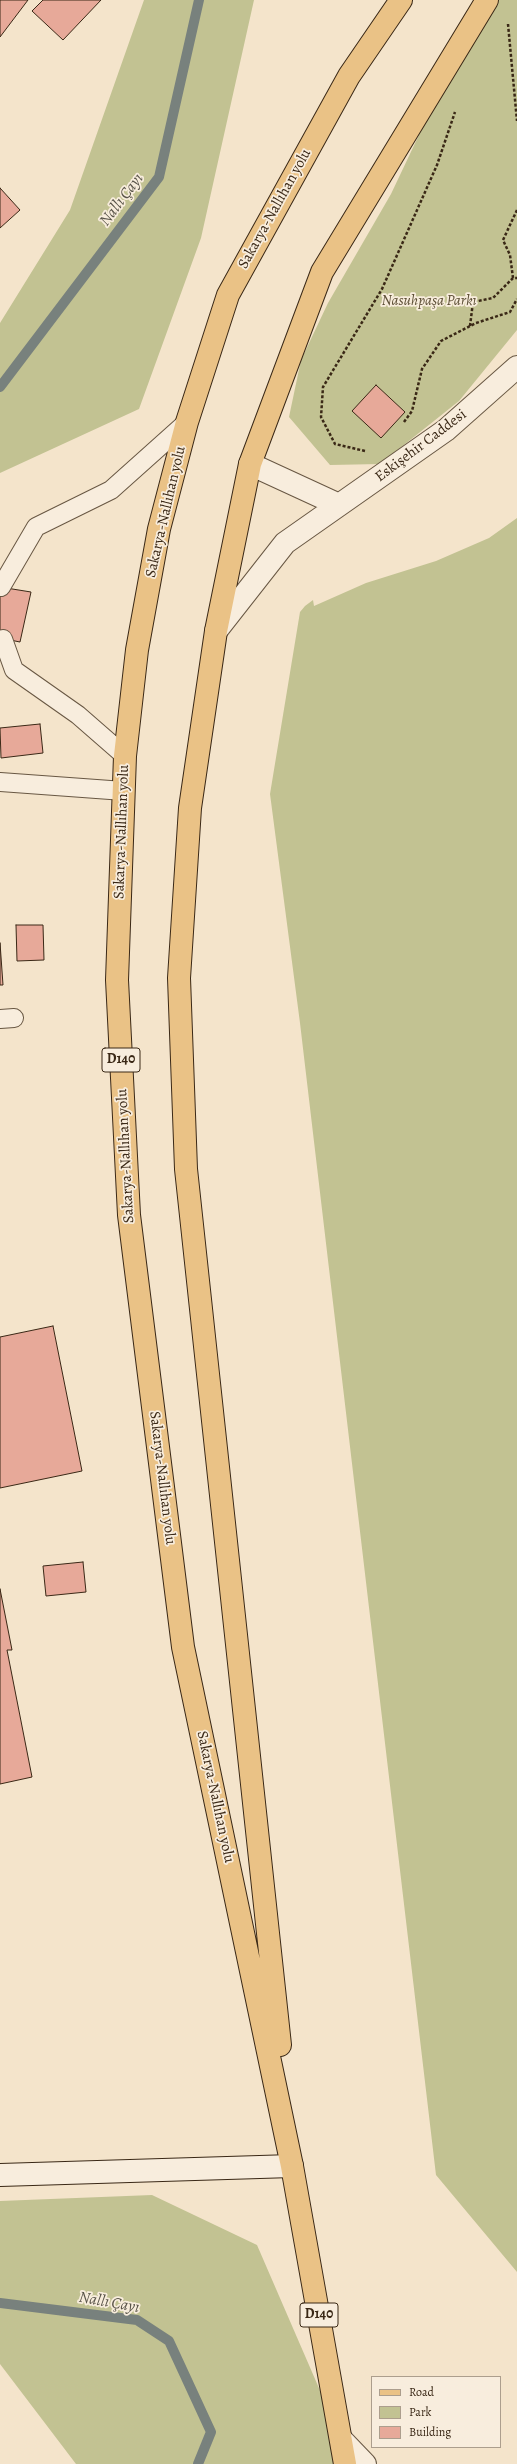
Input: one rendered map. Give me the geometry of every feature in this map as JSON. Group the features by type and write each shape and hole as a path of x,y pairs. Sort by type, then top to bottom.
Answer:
{"main road":[{"name":"Sakarya-Nallıhan yolu","path":"345,2464 292,2166 183,1647 129,1215 117,980 125,756 137,650 160,529 187,422 228,295 348,76 402,0"},
{"name":"Sakarya-Nallıhan yolu","path":"292,2166 186,1169 179,978 190,808 216,631 250,464 322,272 487,0"}],"street":[{"name":"Eskişehir Caddesi","path":"216,631 285,543 446,430 517,366"},
{"path":"250,464 339,505"},
{"path":"0,2175 292,2166"},
{"path":"341,2439 364,2464"}],"lane":[{"path":"1,587 36,528 111,490 187,422"},
{"path":"3,639 14,670 78,715 125,756"},
{"path":"0,782 124,791"}],"path":[{"path":"507,16 517,121"},
{"path":"373,448 366,452 335,444 321,417 323,386 382,289 437,165 458,105"},
{"path":"513,278 510,255 503,240 517,210"},
{"path":"470,326 473,302 493,298 513,278 517,278"},
{"path":"401,427 412,411 422,369 441,341 470,326 510,312 517,299"}],"green space":[{"path":"144,0 254,0 201,238 139,409 0,473 0,323 70,210"},
{"name":"Nasuhpaşa Parkı","path":"495,0 517,0 517,330 459,401 380,464 330,465 289,417 301,360 328,303 391,194 445,80"},
{"path":"517,518 517,2272 436,2175 300,1023 270,794 300,612 305,606 313,600 314,606 366,583 436,561 489,538"},
{"path":"152,2195 257,2245 341,2439 345,2464 76,2464 0,2364 0,2201"}],"building":[{"path":"0,0 28,0 0,37"},
{"path":"43,0 101,0 63,40 32,11"},
{"path":"0,188 20,210 0,228"},
{"path":"376,385 405,412 381,438 352,411"},
{"path":"0,587 31,592 20,642 0,638"},
{"path":"40,724 43,753 1,758 0,728"},
{"path":"16,925 43,925 44,960 17,961"},
{"path":"0,943 3,985 0,985"},
{"path":"53,1326 82,1471 0,1488 0,1337"},
{"path":"83,1562 86,1592 46,1596 43,1566"},
{"path":"0,1589 12,1650 7,1650 32,1777 0,1784"}],"waterway":[{"name":"Nallı Çayı","path":"0,387 159,177 199,0"},
{"name":"Nallı Çayı","path":"0,2303 137,2320 169,2341 211,2432 198,2464"}]}
